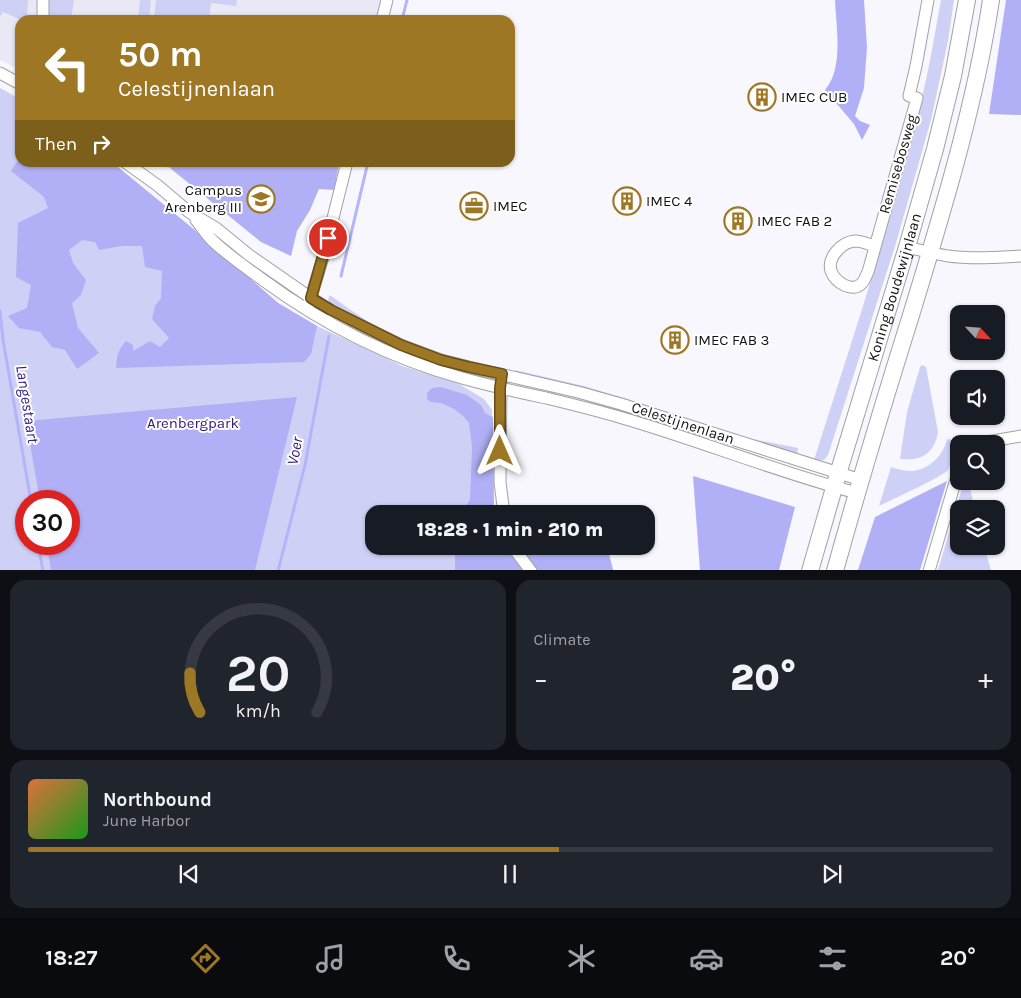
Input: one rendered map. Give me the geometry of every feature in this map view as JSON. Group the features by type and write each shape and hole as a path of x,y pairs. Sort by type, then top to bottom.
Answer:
{"highway":[{"name":"Koning Boudewijnlaan","path":"810,570 907,247 945,109 967,0"},
{"name":"Koning Boudewijnlaan","path":"834,570 956,162 972,99 991,0"}],"street":[{"path":"43,0 43,15"},
{"path":"383,15 387,0"},
{"name":"Remisebosweg","path":"874,246 917,98 909,96 928,0"},
{"path":"0,74 15,82"},
{"name":"Celestijnenlaan","path":"132,167 190,212 216,228 249,255 311,298 401,345 441,360 621,404 836,480"},
{"name":"Celestijnenlaan","path":"137,167 146,177"},
{"path":"307,310 346,167"},
{"name":"Celestijnenlaan","path":"190,212 212,240 307,310 396,356 460,378 564,402 859,487"},
{"path":"907,247 930,253 959,257 1021,256"},
{"path":"502,374 500,388 500,482 503,505"},
{"path":"1005,439 1021,436"},
{"path":"928,570 953,490"},
{"path":"519,555 531,570"}],"shaded area":[{"path":"28,0 387,0 383,15 27,15"},
{"path":"3,12 15,17 15,68 0,60 0,17"}],"green space":[{"path":"0,0 28,0 27,15 15,15 15,17 3,12 0,17"},
{"path":"48,0 74,0 72,15 48,15"},
{"path":"140,0 151,0 150,15 138,15"},
{"path":"156,0 237,0 236,6 211,3 210,15 154,15"},
{"path":"835,0 864,0 867,47 864,88 855,116 860,121 870,125 862,140 854,124 825,90 831,81 837,59"},
{"path":"941,0 954,0 948,41 931,120 896,243 828,455 824,460 814,460 871,279 911,143 925,85"},
{"path":"1006,0 1021,0 1021,115 989,114"},
{"name":"Arenbergpark","path":"0,88 15,96 15,167 118,167 197,232 278,303 317,326 402,366 459,384 484,399 492,410 494,505 365,505 365,555 609,555 613,570 0,570"},
{"path":"15,165 15,167 118,167 197,232 278,303 317,326 311,354 304,362 116,368 118,353 126,341 133,345 133,351 150,341 160,347 169,338 152,319 155,306 161,298 162,271 145,267 142,246 122,246 99,250 95,242 82,240 69,250 73,263 86,280 81,295 72,303 78,328 99,353 77,369 65,350 52,347 40,332 19,328 8,316 27,308 31,285 16,277 18,223 48,208 44,197 11,171"},
{"name":"Campus Arenberg III","path":"338,167 334,190 319,189 310,210 297,231 291,256 261,242 170,168"},
{"path":"330,295 368,322 410,343 489,367 482,367 409,345 331,305 328,300"},
{"path":"922,365 926,367 938,432 933,446 926,454 915,459 900,459 907,412"},
{"path":"515,370 584,386 743,437 798,448 797,456 516,373"},
{"path":"518,381 577,394 766,454 774,459 620,410 518,384"},
{"path":"441,387 467,395 481,405 485,413 493,417 494,505 466,505 470,500 472,447 469,423 454,409 427,399 427,393 432,388"},
{"path":"297,397 255,570 51,570 49,555 80,555 80,490 38,490 26,421"},
{"path":"947,439 950,440 950,467 948,470 927,483 879,506 891,467 911,471 924,468 939,456"},
{"path":"693,476 795,507 779,570 700,570"},
{"path":"947,481 920,570 858,570 875,517"},
{"path":"961,490 970,490 973,500 958,500"},
{"path":"950,529 950,555 987,555 991,570 938,570"},
{"path":"455,555 609,555 613,570 455,570"}],"waterway":[{"name":"Voer","path":"403,15 407,0"},
{"name":"Voer","path":"341,276 367,167"},
{"name":"Langestaart","path":"0,311 3,340 29,490"},
{"name":"Voer","path":"278,570 305,465 329,336"},
{"name":"Langestaart","path":"40,555 43,570"}],"place":[{"name":"IMEC CUB","path":"762,97"},
{"name":"Campus Arenberg III","path":"261,199"},
{"name":"IMEC 4","path":"627,201"},
{"name":"IMEC","path":"474,206"},
{"name":"IMEC FAB 2","path":"738,221"},
{"name":"IMEC FAB 3","path":"675,340"}],"route":[{"path":"328,238 311,298 401,345 441,360 502,374 500,388 500,451"}]}
